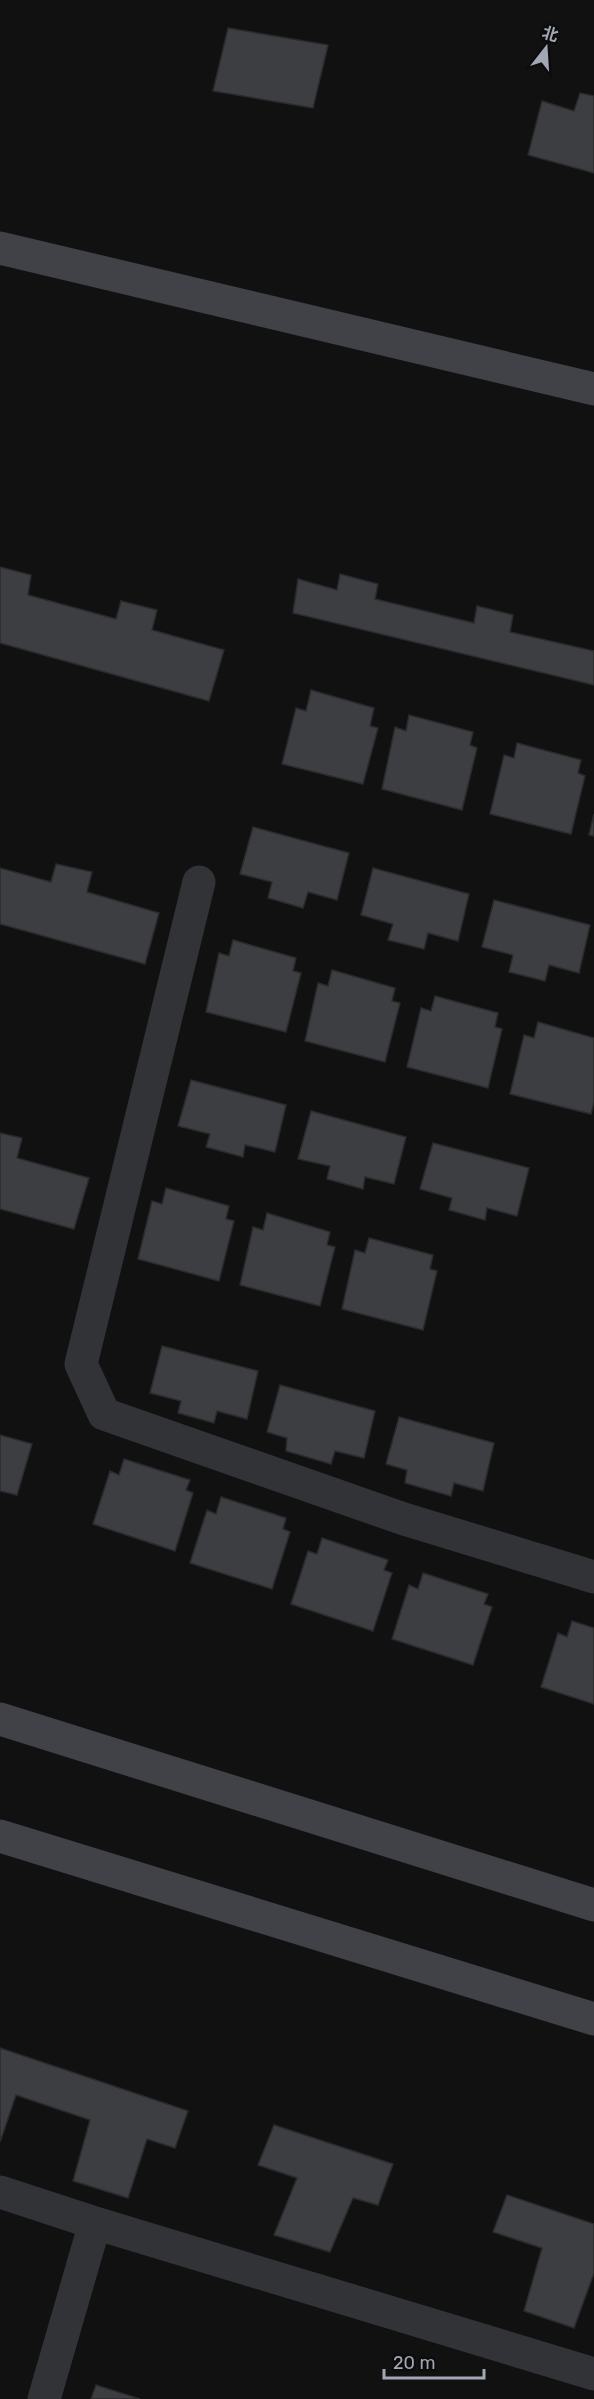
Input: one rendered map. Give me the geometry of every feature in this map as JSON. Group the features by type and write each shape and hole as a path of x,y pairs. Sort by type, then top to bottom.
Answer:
{"main road":[{"path":"0,248 594,389"},
{"path":"0,1719 594,1905"},
{"path":"0,1836 594,2019"}],"street":[{"path":"199,882 81,1364 104,1414 404,1519 594,1577"},
{"path":"0,2192 95,2223 594,2374"},
{"path":"44,2399 95,2223"}],"building":[{"path":"228,28 328,45 313,108 213,91"},
{"path":"580,93 594,96 594,173 528,155 542,101 574,111"},
{"path":"0,567 31,575 28,595 116,619 121,601 157,610 152,630 224,650 209,701 0,643"},
{"path":"340,574 378,584 375,599 474,623 477,606 513,615 510,632 594,651 594,685 293,613 298,579 337,590"},
{"path":"311,690 374,708 370,726 378,728 363,784 282,764 296,708 306,711"},
{"path":"409,715 473,732 470,745 477,748 462,810 382,789 395,727 406,731"},
{"path":"517,743 581,760 578,773 585,776 571,834 490,814 504,755 514,758"},
{"path":"594,814 594,836 589,835"},
{"path":"253,827 349,853 337,900 308,892 303,908 268,898 272,882 240,874"},
{"path":"56,864 92,872 87,892 159,913 145,964 0,924 0,868 51,882"},
{"path":"373,868 469,894 458,941 428,933 424,949 388,940 393,924 361,915"},
{"path":"494,900 590,925 579,973 549,965 545,981 509,972 513,955 482,947"},
{"path":"233,940 296,958 293,971 301,973 286,1032 206,1012 219,953 229,956"},
{"path":"332,970 395,988 392,1001 400,1003 385,1062 305,1041 318,983 328,986"},
{"path":"435,996 498,1013 495,1027 502,1029 488,1088 407,1067 421,1008 431,1011"},
{"path":"538,1022 594,1038 594,1102 591,1114 510,1094 524,1035 534,1038"},
{"path":"191,1080 286,1105 275,1152 245,1145 243,1157 206,1147 210,1134 178,1126"},
{"path":"311,1111 406,1137 394,1184 365,1177 363,1189 327,1179 330,1166 298,1159"},
{"path":"0,1133 22,1138 17,1158 89,1178 74,1229 0,1209"},
{"path":"433,1143 529,1168 517,1216 487,1208 485,1220 449,1210 452,1198 420,1189"},
{"path":"166,1188 229,1206 226,1219 234,1221 219,1281 138,1259 152,1201 162,1204"},
{"path":"267,1213 330,1232 327,1245 335,1247 320,1306 240,1285 253,1227 263,1230"},
{"path":"369,1238 433,1255 430,1269 437,1271 423,1330 342,1309 355,1250 365,1253"},
{"path":"162,1346 258,1371 247,1419 217,1411 214,1423 178,1413 181,1401 150,1393"},
{"path":"280,1385 375,1411 364,1458 335,1451 331,1464 286,1451 287,1438 267,1432"},
{"path":"399,1417 494,1443 483,1491 454,1483 451,1496 405,1483 407,1470 386,1464"},
{"path":"0,1435 32,1444 17,1495 0,1491"},
{"path":"124,1459 190,1480 186,1490 193,1493 175,1551 93,1524 110,1471 119,1475"},
{"path":"221,1497 286,1518 283,1529 290,1532 272,1589 190,1563 207,1510 216,1514"},
{"path":"322,1538 388,1560 384,1570 392,1573 373,1631 291,1604 308,1551 317,1554"},
{"path":"423,1573 488,1594 484,1604 492,1607 473,1665 392,1639 409,1585 418,1589"},
{"path":"572,1621 594,1628 594,1704 541,1687 558,1633 567,1637"},
{"path":"0,2048 188,2111 175,2148 147,2139 128,2198 73,2181 90,2120 16,2095 0,2142"},
{"path":"274,2125 393,2164 378,2205 353,2198 330,2252 274,2235 297,2178 258,2165"},
{"path":"507,2195 594,2224 594,2273 574,2328 524,2311 542,2248 493,2232"},
{"path":"96,2385 140,2399 91,2399"}]}
